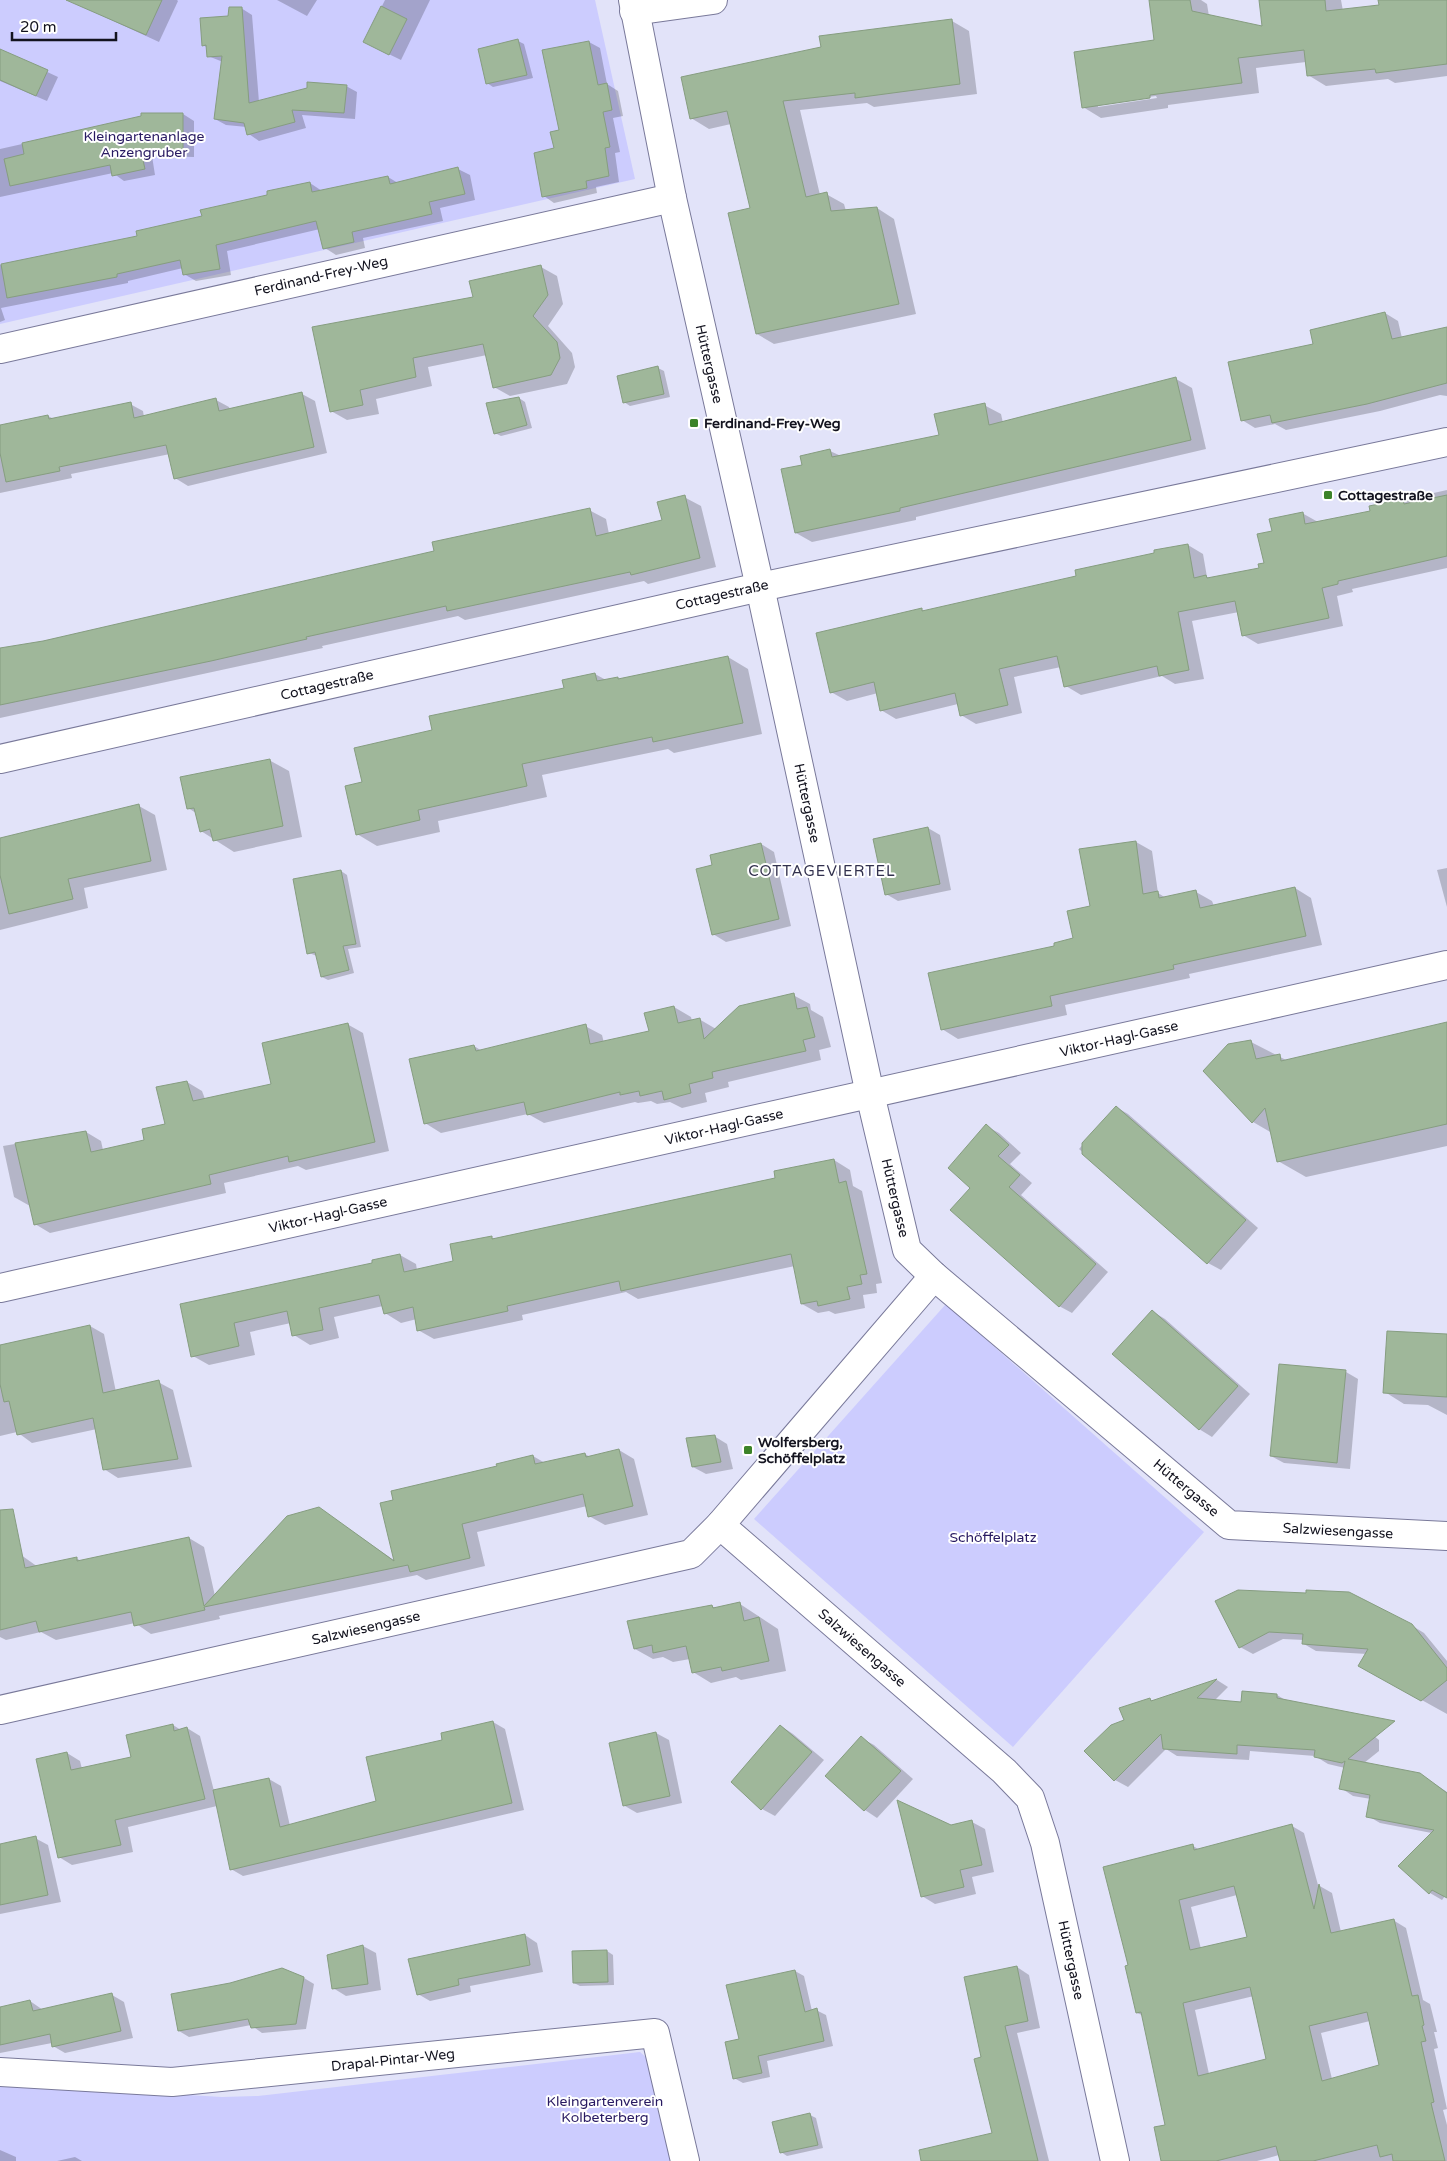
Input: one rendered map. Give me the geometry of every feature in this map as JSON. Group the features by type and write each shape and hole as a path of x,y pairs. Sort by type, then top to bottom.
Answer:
{"street":[{"path":"634,5 713,0"},
{"name":"Hüttergasse","path":"634,5 672,198 760,587 870,1094 907,1250 934,1276 1229,1525"},
{"name":"Ferdinand-Frey-Weg","path":"0,349 672,198"},
{"name":"Cottagestraße","path":"0,759 760,587 1447,442"},
{"name":"Viktor-Hagl-Gasse","path":"0,1288 1447,965"},
{"name":"Salzwiesengasse","path":"0,1710 691,1554 720,1525 934,1276"},
{"name":"Salzwiesengasse","path":"720,1525 1004,1770"},
{"name":"Salzwiesengasse","path":"1229,1525 1447,1536"},
{"name":"Hüttergasse","path":"1004,1770 1030,1798 1045,1843 1115,2161"},
{"name":"Drapal-Pintar-Weg","path":"0,2072 172,2082 655,2033 685,2161"}],"green space":[{"name":"Kleingartenanlage Anzengruber","path":"0,0 595,0 635,179 0,324"},
{"name":"Schöffelplatz","path":"946,1304 1204,1532 1013,1747 754,1519"},
{"name":"Kleingartenverein Kolbeterberg","path":"640,2052 649,2060 672,2161 0,2161 0,2084 222,2097 258,2096"}],"building":[{"path":"66,0 162,0 146,35"},
{"path":"1149,0 1190,0 1192,11 1262,26 1259,0 1325,0 1326,11 1379,5 1378,0 1447,0 1447,64 1376,73 1375,69 1307,76 1304,50 1238,58 1242,83 1150,95 1150,98 1082,108 1074,52 1154,40"},
{"path":"381,6 407,19 389,55 363,42"},
{"path":"229,7 242,7 249,103 307,88 307,82 347,85 344,113 292,110 295,122 247,135 244,123 214,119 222,56 207,57 206,45 202,46 200,18 228,16"},
{"path":"952,19 960,84 855,98 855,93 783,101 806,197 827,192 831,211 877,207 899,304 756,334 728,213 750,208 727,111 690,119 681,77 821,47 819,36"},
{"path":"518,39 527,75 486,84 478,49"},
{"path":"589,41 598,85 607,83 612,110 603,112 610,147 605,148 609,176 586,181 587,188 542,197 534,153 554,148 550,132 559,130 542,50"},
{"path":"0,49 48,70 36,96 0,80"},
{"path":"141,113 183,113 183,151 141,151 145,169 112,176 110,165 10,186 4,159 24,154 22,143 141,116"},
{"path":"458,167 465,194 429,202 432,214 352,232 354,242 323,249 316,221 216,245 220,269 183,275 180,260 117,274 117,277 7,298 1,264 137,236 136,231 202,216 200,210 267,195 267,191 310,182 312,192 388,176 390,184"},
{"path":"541,265 548,295 533,316 557,342 560,358 551,375 493,388 483,344 413,358 416,377 360,390 363,405 330,412 312,327 473,297 469,281"},
{"path":"1385,312 1392,339 1447,327 1447,383 1367,404 1272,423 1270,415 1241,421 1228,362 1313,344 1310,330"},
{"path":"658,366 664,394 623,403 617,376"},
{"path":"1176,377 1191,440 900,508 900,511 795,533 781,469 802,465 800,456 830,449 832,457 939,435 934,414 985,403 989,425"},
{"path":"302,392 314,447 174,479 166,445 59,467 60,471 6,482 0,453 0,425 48,415 49,419 131,402 134,418 216,398 219,411"},
{"path":"519,397 527,425 494,434 486,403"},
{"path":"685,495 700,558 631,575 630,572 447,611 446,606 306,637 307,639 211,661 0,705 0,648 43,641 434,551 432,542 590,508 596,536 662,520 657,502"},
{"path":"1447,495 1447,556 1338,581 1338,584 1322,588 1329,618 1242,636 1235,601 1178,612 1189,670 1159,676 1157,666 1064,687 1057,656 999,669 1008,705 960,716 955,693 880,711 874,682 830,693 816,633 922,608 922,611 1076,576 1075,570 1154,553 1154,550 1188,544 1194,578 1206,575 1207,578 1259,568 1258,564 1264,563 1257,534 1272,531 1269,519 1303,512 1305,524 1370,511 1369,506 1403,499 1404,504"},
{"path":"728,656 743,723 653,742 652,737 522,764 527,786 418,810 420,820 356,835 345,786 362,782 354,748 432,730 429,716 564,688 562,680 595,673 597,681 618,677 618,679"},
{"path":"270,759 283,826 213,841 210,829 200,832 194,808 187,809 180,777"},
{"path":"139,804 151,861 68,879 73,899 9,914 0,875 0,838"},
{"path":"928,827 940,884 885,895 873,839"},
{"path":"1136,841 1143,894 1158,891 1159,898 1196,890 1200,908 1295,887 1306,936 1173,965 1174,969 1050,996 1052,1006 941,1030 928,973 1054,946 1054,943 1073,938 1067,911 1090,906 1079,849"},
{"path":"761,843 779,919 712,935 696,869 712,865 710,855"},
{"path":"341,870 356,944 343,946 349,970 321,977 315,952 307,954 293,879"},
{"path":"794,993 797,1009 807,1007 815,1037 803,1040 806,1051 712,1072 713,1078 689,1084 691,1093 664,1100 662,1091 640,1096 639,1091 620,1095 620,1092 527,1115 524,1102 424,1124 409,1059 474,1045 476,1051 586,1024 590,1044 649,1031 644,1013 674,1006 678,1023 700,1018 704,1039 739,1006"},
{"path":"1447,1022 1447,1124 1277,1162 1265,1108 1252,1123 1203,1071 1228,1044 1251,1040 1256,1059 1280,1054 1281,1061"},
{"path":"348,1023 375,1142 289,1162 288,1156 209,1175 211,1184 34,1225 15,1143 86,1131 91,1152 144,1140 142,1129 165,1124 156,1087 187,1081 193,1101 271,1084 262,1043"},
{"path":"1116,1106 1246,1220 1207,1264 1082,1154 1082,1143"},
{"path":"986,1124 1009,1145 998,1156 1020,1175 1009,1187 1096,1264 1059,1307 950,1210 970,1188 948,1168"},
{"path":"834,1159 839,1183 846,1181 867,1274 860,1275 862,1284 847,1287 850,1299 818,1306 817,1301 801,1304 791,1254 621,1291 619,1281 507,1306 508,1311 417,1331 413,1307 384,1314 379,1295 319,1308 323,1330 292,1336 287,1311 234,1323 239,1346 191,1357 180,1304 372,1263 372,1260 400,1254 404,1272 453,1261 450,1244 492,1236 492,1239 775,1178 774,1171"},
{"path":"1152,1310 1238,1386 1199,1430 1112,1354"},
{"path":"90,1325 103,1393 159,1380 178,1459 103,1470 93,1418 17,1435 9,1401 4,1402 0,1384 0,1345"},
{"path":"1387,1331 1447,1334 1447,1397 1383,1393"},
{"path":"1279,1364 1346,1370 1337,1463 1270,1456"},
{"path":"715,1435 721,1462 692,1467 686,1438"},
{"path":"619,1449 633,1506 588,1517 583,1494 462,1524 470,1558 410,1572 408,1565 204,1607 205,1610 134,1626 131,1612 39,1632 36,1621 0,1630 0,1510 13,1509 25,1568 77,1557 77,1561 189,1537 204,1606 287,1516 319,1507 394,1561 380,1503 393,1500 391,1491 497,1466 496,1464 533,1455 535,1464 585,1453 586,1457"},
{"path":"1238,1590 1306,1593 1306,1590 1349,1592 1412,1624 1447,1668 1447,1680 1421,1701 1358,1666 1368,1649 1302,1644 1303,1634 1269,1632 1239,1648 1215,1601"},
{"path":"740,1602 744,1621 759,1617 769,1661 722,1671 721,1667 692,1673 686,1646 653,1653 652,1645 634,1649 627,1621 712,1605 713,1608"},
{"path":"1217,1679 1197,1698 1241,1702 1242,1691 1277,1694 1277,1698 1395,1721 1348,1759 1420,1773 1447,1793 1447,1898 1432,1890 1429,1894 1398,1866 1434,1830 1366,1817 1370,1795 1339,1789 1345,1761 1342,1763 1314,1757 1315,1750 1237,1745 1237,1754 1163,1749 1161,1734 1114,1781 1084,1751 1111,1725 1124,1720 1119,1708 1150,1698 1151,1701"},
{"path":"493,1721 512,1803 230,1870 213,1790 269,1778 280,1827 376,1801 366,1757 442,1740 441,1733"},
{"path":"173,1724 174,1731 187,1727 205,1799 115,1820 121,1845 58,1858 36,1759 67,1752 71,1770 131,1757 126,1735"},
{"path":"780,1725 812,1752 761,1810 731,1782"},
{"path":"656,1732 670,1796 623,1806 609,1743"},
{"path":"861,1736 901,1771 864,1811 825,1776"},
{"path":"897,1800 951,1825 972,1820 982,1865 960,1870 964,1887 921,1897"},
{"path":"1292,1824 1314,1909 1319,1884 1331,1933 1394,1919 1412,1996 1418,1995 1426,2041 1421,2042 1434,2102 1431,2103 1445,2161 1393,2161 1392,2154 1380,2157 1377,2145 1313,2161 1280,2161 1276,2146 1216,2161 1161,2161 1154,2127 1165,2125 1141,2012 1136,2013 1125,1966 1128,1965 1103,1867 1193,1844 1194,1850","holes":["1234,1886 1247,1937 1190,1950 1179,1900","1250,1987 1266,2059 1198,2076 1183,2003","1367,2012 1379,2065 1322,2081 1309,2026"]},
{"path":"36,1836 48,1895 0,1905 0,1844"},
{"path":"525,1934 530,1965 458,1979 459,1985 417,1995 408,1959"},
{"path":"363,1945 368,1984 332,1989 327,1955"},
{"path":"607,1950 608,1982 573,1983 572,1951"},
{"path":"1017,1966 1028,2021 1005,2026 1038,2161 921,2161 919,2150 992,2133 974,2059 981,2057 964,1977"},
{"path":"282,1968 304,1977 296,2024 251,2028 248,2019 178,2031 171,1994 230,1983"},
{"path":"795,1970 805,2012 817,2008 824,2041 758,2056 762,2073 733,2079 725,2042 739,2039 726,1985"},
{"path":"112,1993 121,2031 52,2047 50,2034 0,2045 0,2007 30,2000 33,2011"},
{"path":"810,2113 818,2145 780,2153 772,2122"}],"place":[{"name":"Ferdinand-Frey-Weg","path":"694,423"},
{"name":"Cottagestraße","path":"1328,495"},
{"name":"Wolfersberg, Schöffelplatz","path":"748,1450"}],"district":[{"name":"COTTAGEVIERTEL","path":"822,871"}]}
